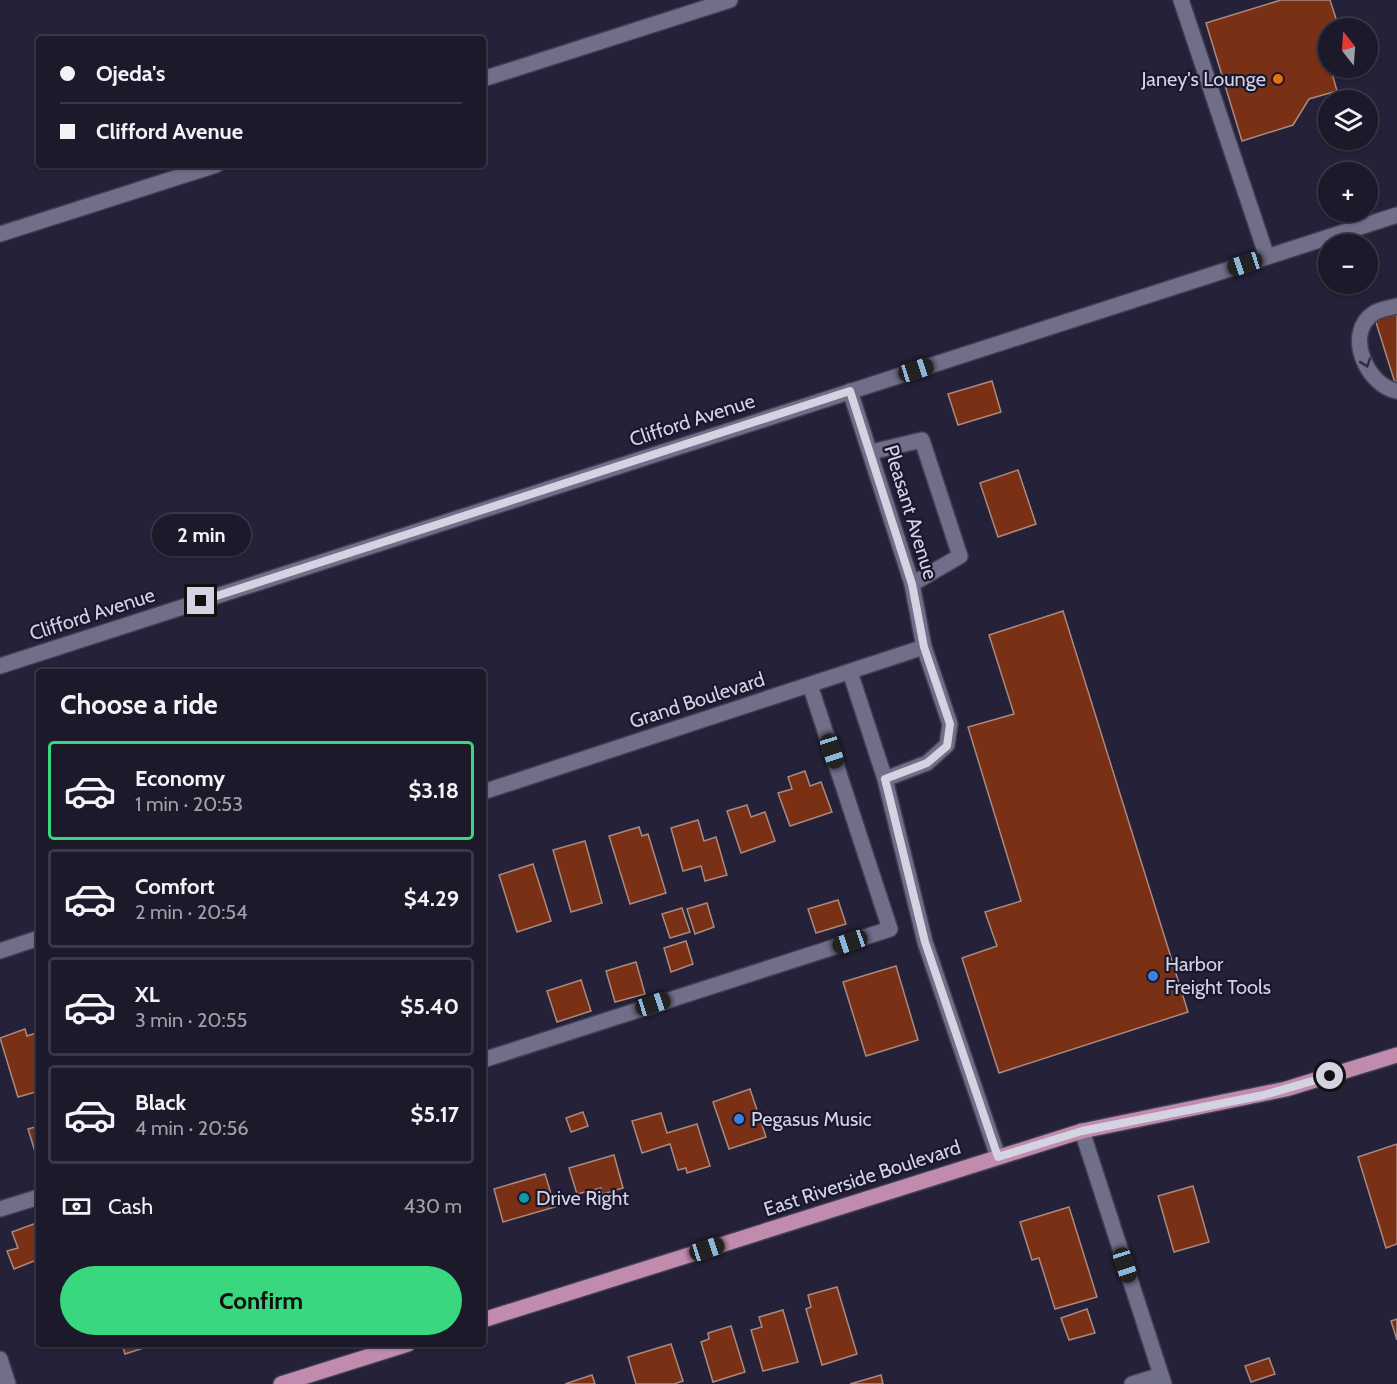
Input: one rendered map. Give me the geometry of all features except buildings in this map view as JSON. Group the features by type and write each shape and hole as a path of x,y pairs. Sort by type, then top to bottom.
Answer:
{"main road":[{"name":"East Riverside Boulevard","path":"486,1319 1082,1131 1275,1092 1397,1055"},
{"path":"281,1384 398,1347"}],"street":[{"path":"486,78 730,0"},
{"path":"1181,0 1267,257"},
{"path":"0,234 207,168"},
{"name":"Clifford Avenue","path":"0,666 1397,215"},
{"path":"1397,306 1374,313 1361,330 1359,341 1370,375 1379,384 1397,391"},
{"name":"Pleasant Avenue","path":"850,391 912,584 924,647 950,724 947,746 927,763 885,779"},
{"path":"871,452 922,440 960,556 912,584"},
{"name":"Grand Boulevard","path":"486,791 924,647"},
{"path":"850,672 885,779 925,942 998,1157"},
{"path":"486,1059 890,929 810,685"},
{"path":"0,951 36,939"},
{"path":"1082,1131 1162,1379 1132,1384"},
{"path":"0,1209 36,1198"},
{"path":"0,1359 8,1384"}],"place":[{"name":"Janey's Lounge","path":"1278,79"},
{"name":"Harbor Freight Tools","path":"1153,976"},
{"name":"Pegasus Music","path":"739,1119"},
{"name":"Drive Right","path":"524,1198"}],"route":[{"path":"201,601 850,391 912,584 924,647 950,724 947,746 927,763 885,779 925,942 998,1157 1082,1131 1264,1095 1330,1076"}]}
